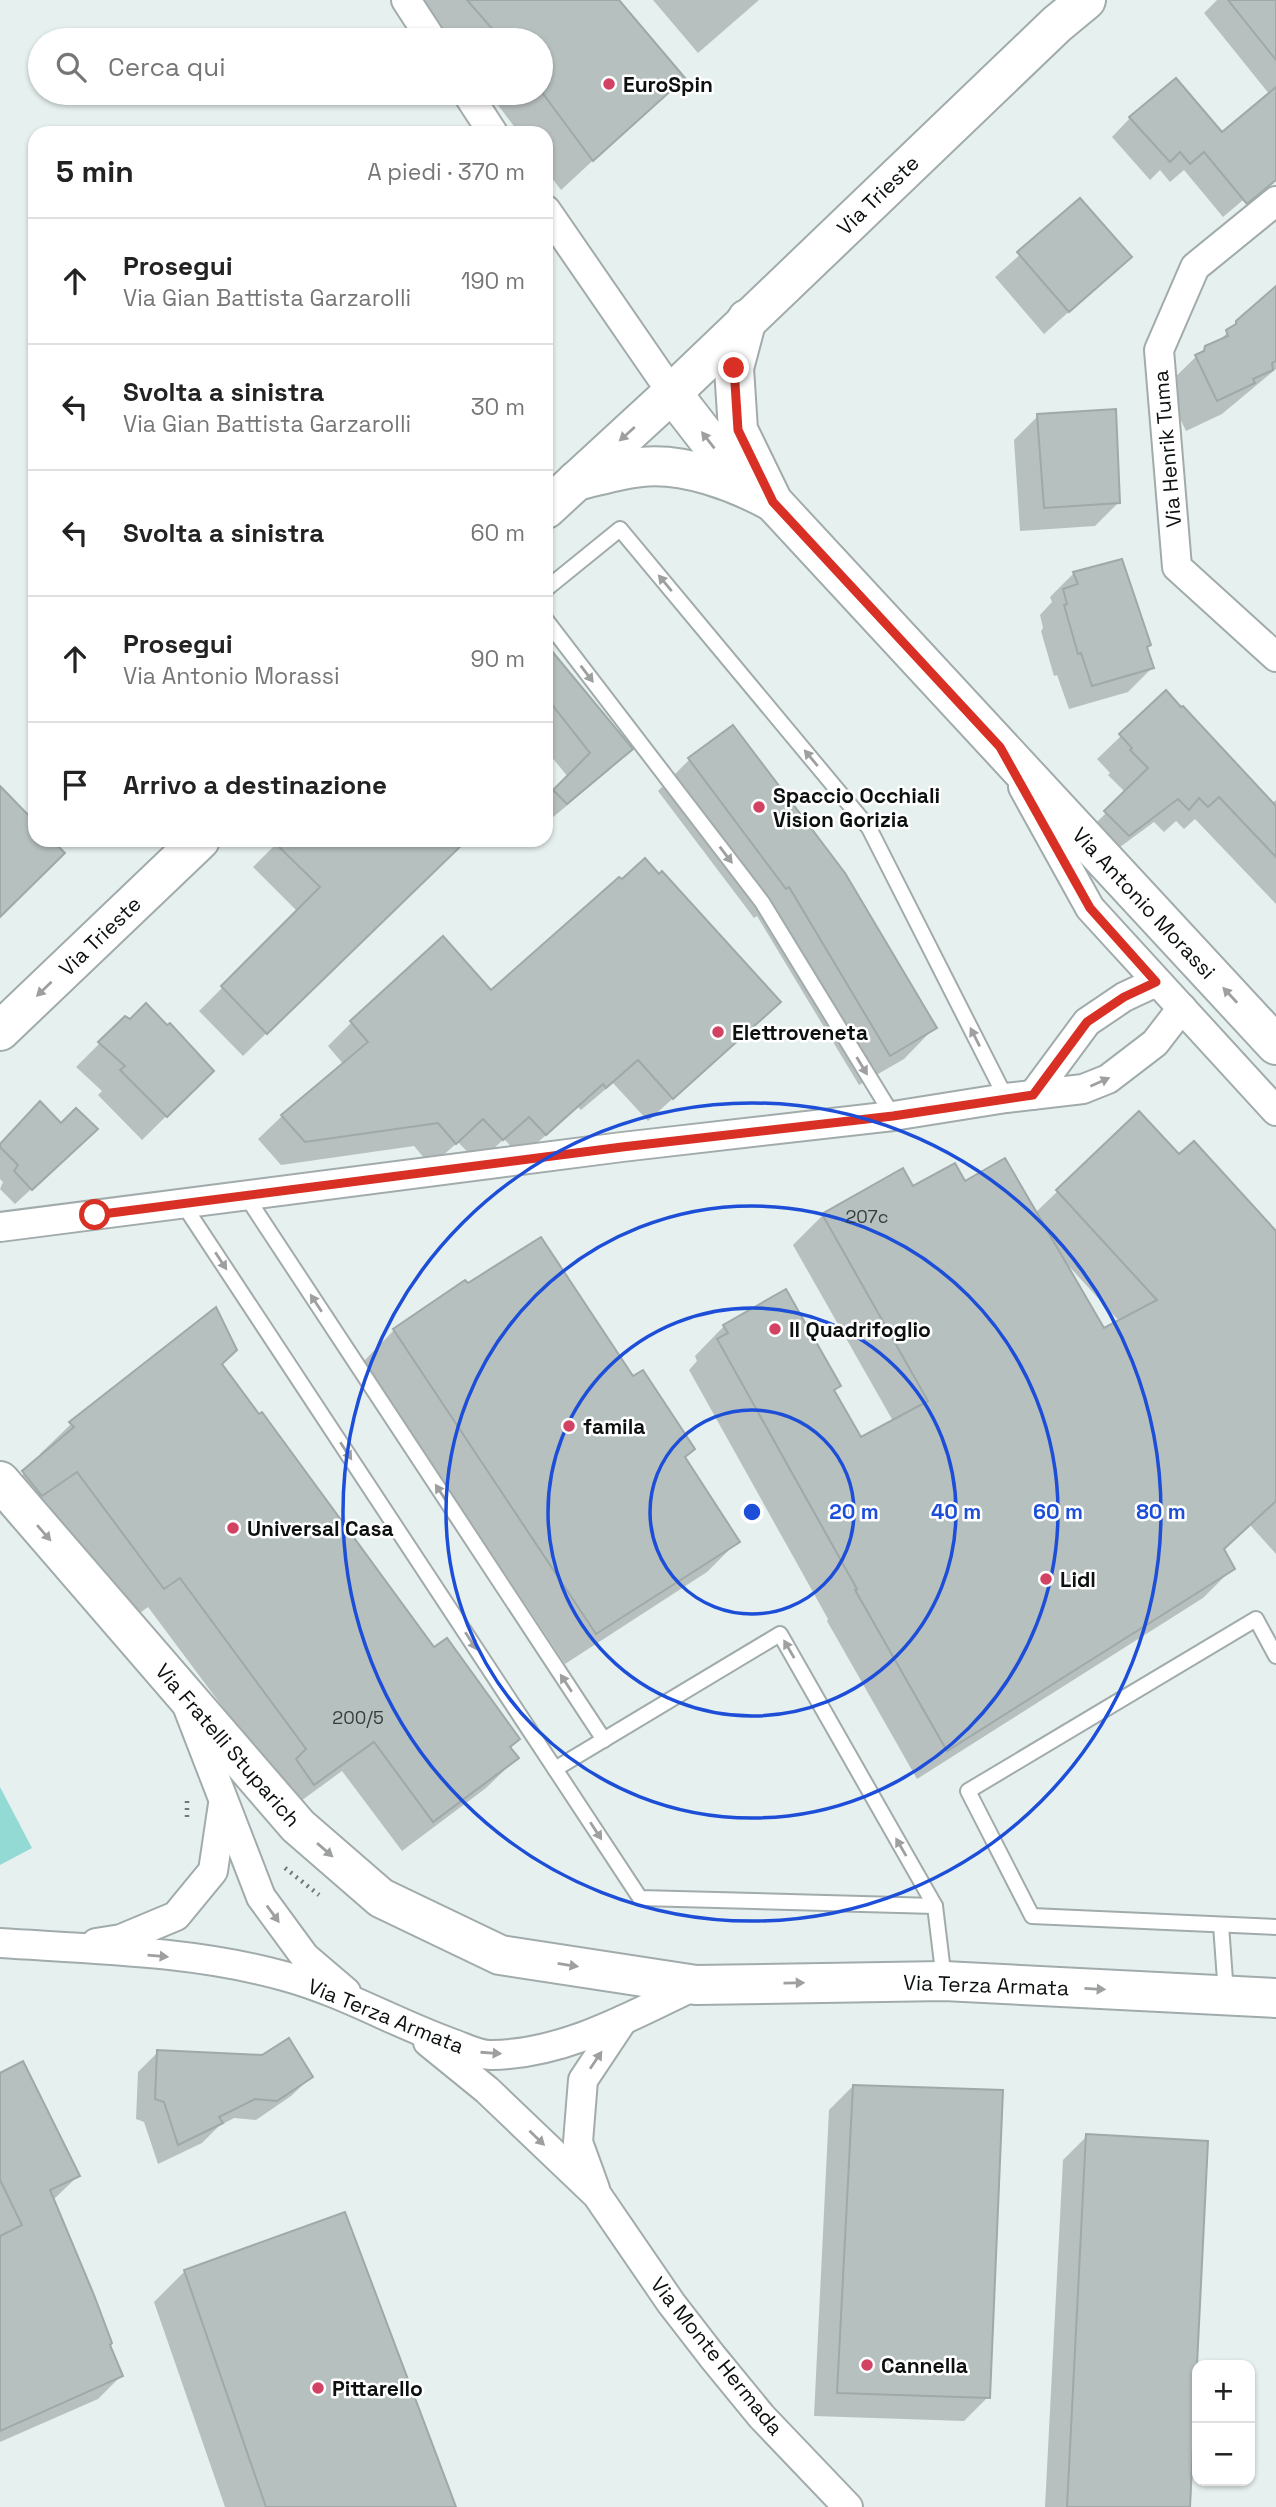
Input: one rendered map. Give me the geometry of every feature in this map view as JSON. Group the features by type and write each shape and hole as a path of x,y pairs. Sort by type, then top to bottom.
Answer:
{"main road":[{"name":"Via Trieste","path":"553,502 672,393 1057,24 1086,0"},
{"name":"Via Antonio Morassi","path":"747,319 734,368 738,430 758,494 1000,747 1276,1045"},
{"path":"672,393 758,494"},
{"path":"576,481 642,466 692,470 758,494"},
{"name":"Via Trieste","path":"0,1031 193,847"},
{"name":"Via Fratelli Stuparich","path":"0,1481 298,1826 381,1898 500,1955"},
{"name":"Via Terza Armata","path":"500,1955 695,1985 944,1981 1276,1998"}],"street":[{"path":"406,0 424,28"},
{"path":"475,105 489,126"},
{"name":"Via Henrik Tuma","path":"1276,201 1195,267 1159,351 1177,567 1276,657"},
{"path":"553,220 672,393"},
{"path":"1000,747 1090,908 1276,1111"},
{"path":"1033,1095 1087,1022 1124,997 1156,982"},
{"path":"0,1227 609,1149 893,1116 1083,1089 1108,1079 1155,1043 1182,1008"},
{"path":"181,1693 224,1799 230,1847 261,1897 305,1957 357,2001"},
{"name":"Via Terza Armata","path":"65,1947 121,1939 176,1916 230,1847"},
{"name":"Via Terza Armata","path":"0,1943 213,1961 285,1976 357,2001 412,2029 489,2056 553,2048 624,2020 695,1985"},
{"name":"Via Monte Hermada","path":"597,2195 579,2142 583,2080 624,2020"},
{"name":"Via Monte Hermada","path":"412,2029 487,2090 597,2195 671,2303 712,2356 762,2417 848,2507"}],"lane":[{"path":"553,583 620,529 869,828 1006,1098"},
{"path":"553,629 762,902 893,1116"},
{"path":"246,1196 604,1740"},
{"path":"183,1204 640,1898 935,1906"},
{"path":"1276,1656 1256,1619 968,1791 1032,1916 1276,1927"},
{"path":"555,1769 780,1634 935,1906 944,1981"},
{"path":"1222,1925 1226,1995"}],"path":[{"path":"187,1788 186,1819 190,1836 277,1861 306,1887 326,1900"}],"shaded area":[{"path":"0,1787 32,1848 0,1865"}],"building":[{"name":"EuroSpin","path":"467,0 619,0 685,78 593,161 551,105 553,28 492,28"},
{"path":"1228,0 1276,0 1276,60"},
{"path":"1176,78 1222,132 1276,87 1276,180 1247,204 1204,152 1190,164 1180,152 1170,162 1129,117"},
{"path":"1080,198 1132,257 1069,312 1017,252"},
{"path":"1276,286 1276,361 1272,363 1273,370 1253,379 1255,383 1217,401 1195,355 1204,351 1205,346 1228,336 1226,330 1236,324 1236,321"},
{"path":"1116,409 1120,503 1044,508 1037,414"},
{"path":"1122,559 1151,645 1147,647 1154,668 1092,686 1081,653 1078,654 1064,605 1067,604 1063,589 1078,584 1073,572"},
{"path":"553,652 633,749 567,804 553,790 590,753 553,706"},
{"path":"1166,690 1276,806 1276,857 1219,797 1208,807 1199,798 1189,810 1178,799 1129,836 1104,811 1148,768 1119,734"},
{"path":"733,725 845,873 937,1028 890,1056 789,887 786,889 688,758"},
{"path":"0,786 28,815 28,847 59,847 65,853 0,917"},
{"path":"279,847 460,847 267,1034 221,986 320,887"},
{"path":"645,858 659,874 662,871 781,1002 673,1099 638,1060 606,1088 603,1084 546,1135 529,1117 503,1140 483,1119 456,1144 438,1123 305,1142 281,1115 368,1042 350,1021 443,936 491,990 619,877 622,879"},
{"path":"146,1003 167,1025 170,1023 214,1071 167,1117 120,1070 125,1066 98,1042 125,1016 130,1019"},
{"path":"40,1101 61,1123 76,1108 98,1129 32,1190 14,1171 18,1165 0,1144"},
{"path":"1139,1111 1179,1154 1194,1141 1276,1231 1276,1501 1224,1549 1235,1569 947,1751 717,1339 728,1333 723,1325 786,1289 841,1386 834,1390 861,1437 928,1401 822,1214 903,1168 913,1186 955,1163 965,1181 1005,1158 1104,1328 1157,1300 1056,1190"},
{"name":"famila","path":"541,1237 633,1376 643,1370 695,1449 685,1457 740,1542 596,1634 393,1329 465,1280 468,1283"},
{"name":"Universal Casa","path":"216,1307 237,1350 222,1364 259,1414 262,1412 434,1647 447,1638 520,1739 510,1747 519,1758 433,1822 374,1742 314,1785 296,1759 306,1749 180,1578 164,1589 77,1472 42,1496 22,1471 74,1427 69,1422"},
{"path":"289,2038 313,2077 277,2101 255,2099 219,2117 223,2123 178,2145 164,2102 155,2099 157,2050 262,2055"},
{"path":"23,2061 80,2176 50,2190 94,2295 123,2376 0,2431 0,2236 22,2225 0,2180 0,2073"},
{"path":"853,2085 1003,2090 990,2398 837,2393"},
{"path":"1086,2134 1208,2141 1197,2360 1192,2360 1190,2507 1067,2507"},
{"name":"Pittarello","path":"345,2212 456,2507 266,2507 184,2270"}],"place":[{"name":"EuroSpin","path":"609,84"},
{"name":"Spaccio Occhiali Vision Gorizia","path":"759,807"},
{"name":"Elettroveneta","path":"718,1032"},
{"name":"Il Quadrifoglio","path":"775,1329"},
{"name":"famila","path":"569,1426"},
{"name":"Universal Casa","path":"233,1528"},
{"name":"Lidl","path":"1046,1579"},
{"name":"Cannella","path":"867,2365"},
{"name":"Pittarello","path":"318,2388"}],"route":[{"path":"95,1215 622,1147 893,1116 1033,1095 1087,1022 1124,997 1156,982 1090,908 1000,747 773,502 738,430 734,368"}]}
